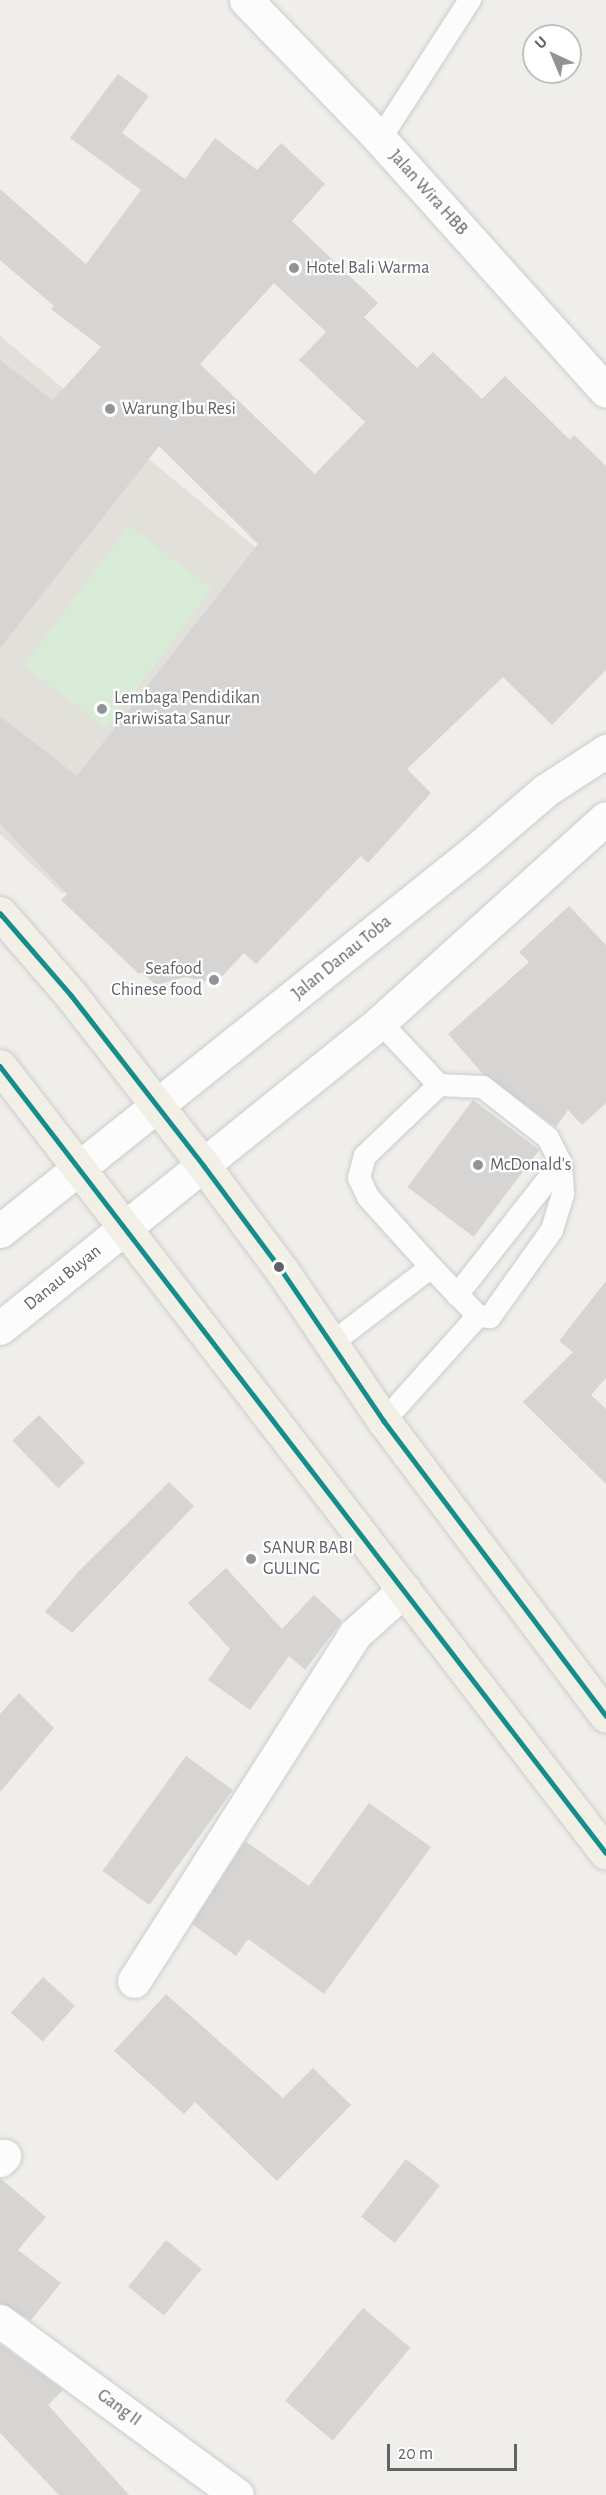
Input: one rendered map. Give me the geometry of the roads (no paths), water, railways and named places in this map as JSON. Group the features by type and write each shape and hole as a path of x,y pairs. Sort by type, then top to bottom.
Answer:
{"highway":[{"path":"0,913 71,995 204,1166 332,1343 384,1421 606,1716"},
{"path":"0,1066 606,1853"}],"street":[{"name":"Jalan Wira HBB","path":"246,0 380,139 606,391"},
{"name":"Jalan Danau Toba","path":"80,1167 467,858 546,790 606,751"},
{"path":"125,1227 204,1166 380,1022 606,818"},
{"path":"0,1231 80,1167"},
{"name":"Danau Buyan","path":"0,1328 125,1227"},
{"path":"134,1981 355,1634 404,1590"},
{"name":"Gang II","path":"0,2321 237,2495"}],"lane":[{"path":"380,139 428,71 470,0"},
{"path":"380,1022 439,1084 483,1087 549,1138 561,1163 563,1194 552,1230 503,1304 490,1317 478,1316 431,1267 368,1197 359,1178 365,1156 439,1084"},
{"path":"458,1295 561,1163"},
{"path":"332,1343 431,1267"},
{"path":"384,1421 478,1316"}],"place":[{"name":"Hotel Bali Warma","path":"294,268"},
{"name":"Warung Ibu Resi","path":"110,409"},
{"name":"Lembaga Pendidikan Pariwisata Sanur","path":"102,709"},
{"name":"Seafood Chinese food","path":"214,980"},
{"name":"McDonald's","path":"478,1165"},
{"name":"SANUR BABI GULING","path":"251,1559"}]}
